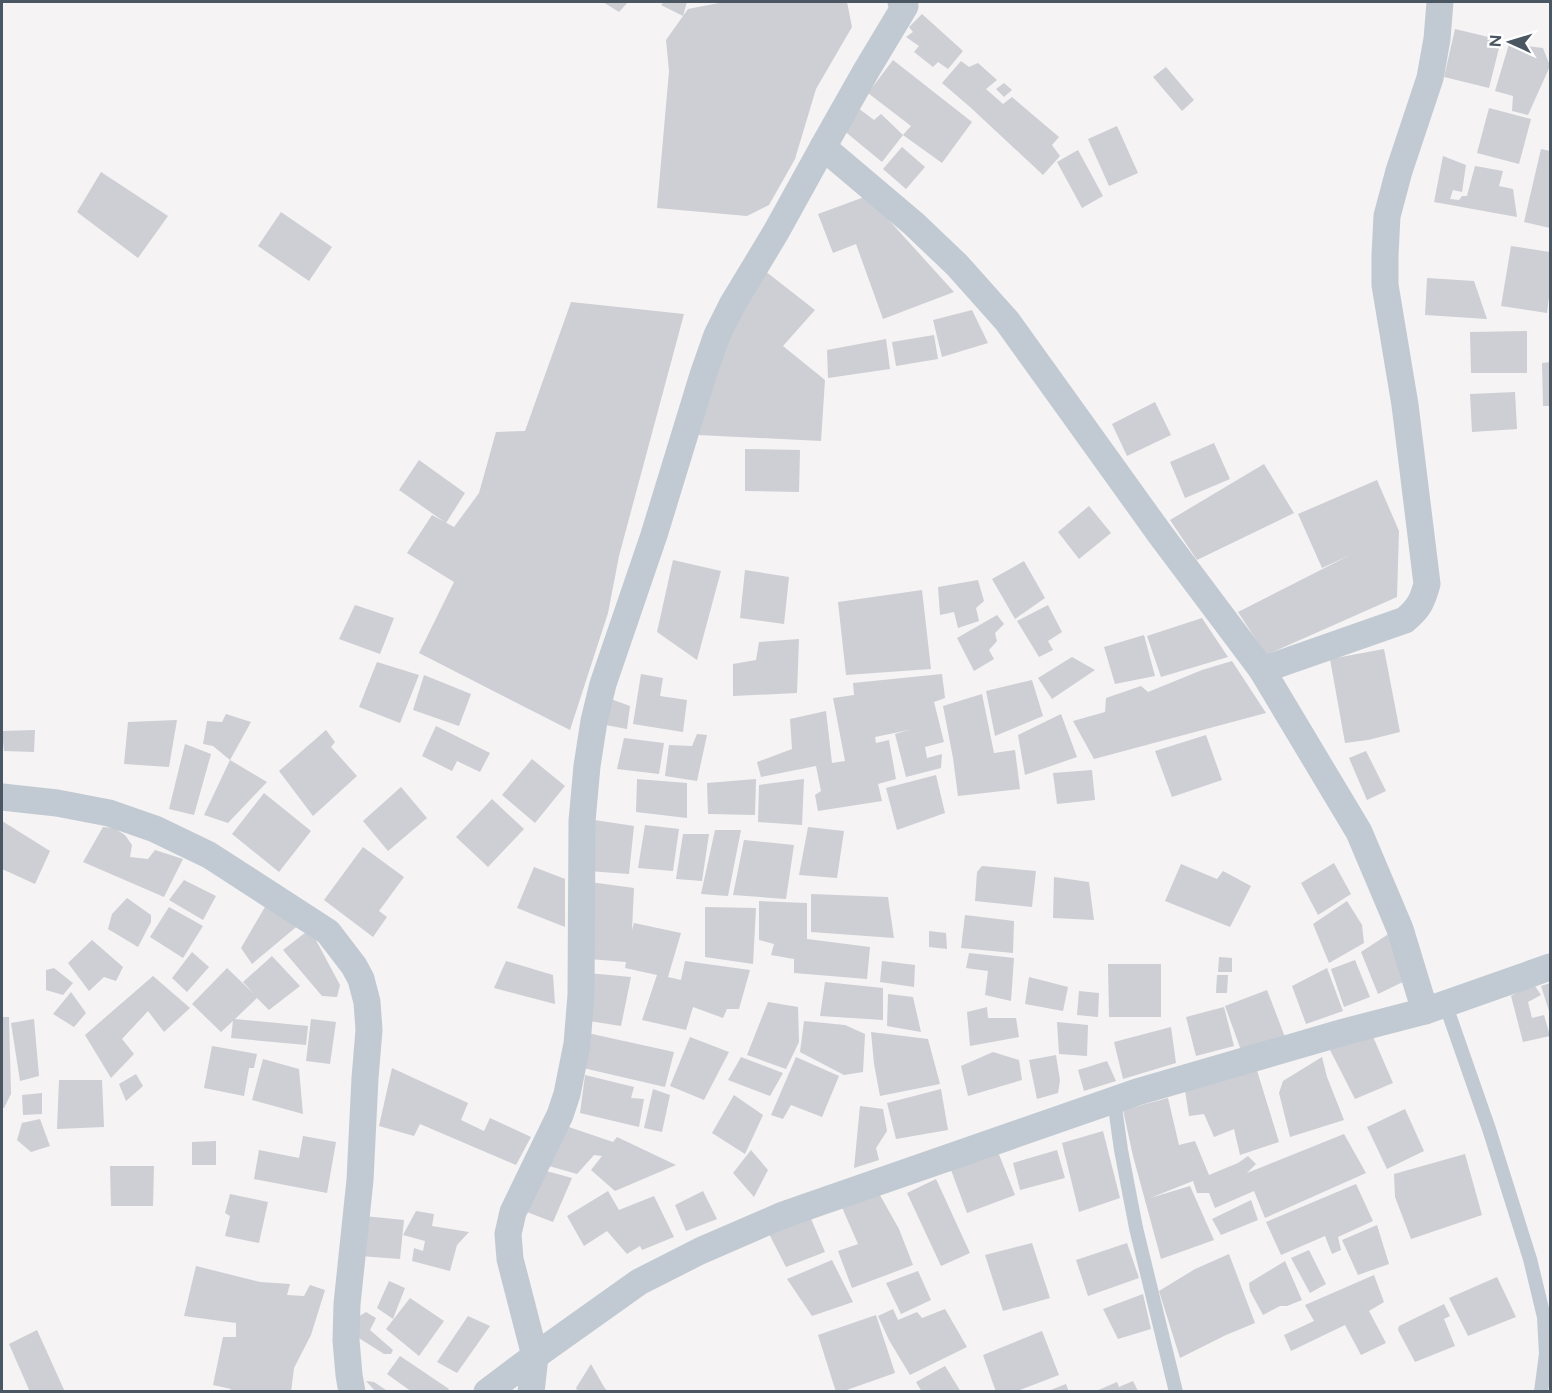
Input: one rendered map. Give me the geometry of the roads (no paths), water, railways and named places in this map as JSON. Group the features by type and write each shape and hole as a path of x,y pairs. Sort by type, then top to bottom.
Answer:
{"street":[{"path":"1262,670 1405,620 1416,610 1423,599 1427,584 1405,405 1385,285 1385,255 1387,216 1399,171 1430,78 1437,39 1440,2"},
{"path":"531,1392 535,1356 510,1259 508,1234 513,1212 560,1115 567,1094 577,1044 581,994 582,821 587,766 603,684 654,535 717,334 905,3"},
{"path":"823,147 914,224 957,265 1007,321 1160,534 1262,670 1359,832 1435,1007"},
{"path":"2,797 57,803 109,813 155,830 209,855 328,932 354,966 361,979 367,1002 369,1030 360,1180 347,1304 346,1340 352,1392"},
{"path":"487,1392 639,1282 700,1251 783,1215 1114,1100 1435,1007 1551,967"}],"lane":[{"path":"1435,1007 1489,1129 1530,1259 1544,1317 1546,1354 1541,1392"},
{"path":"1114,1100 1136,1228 1176,1392"}]}
